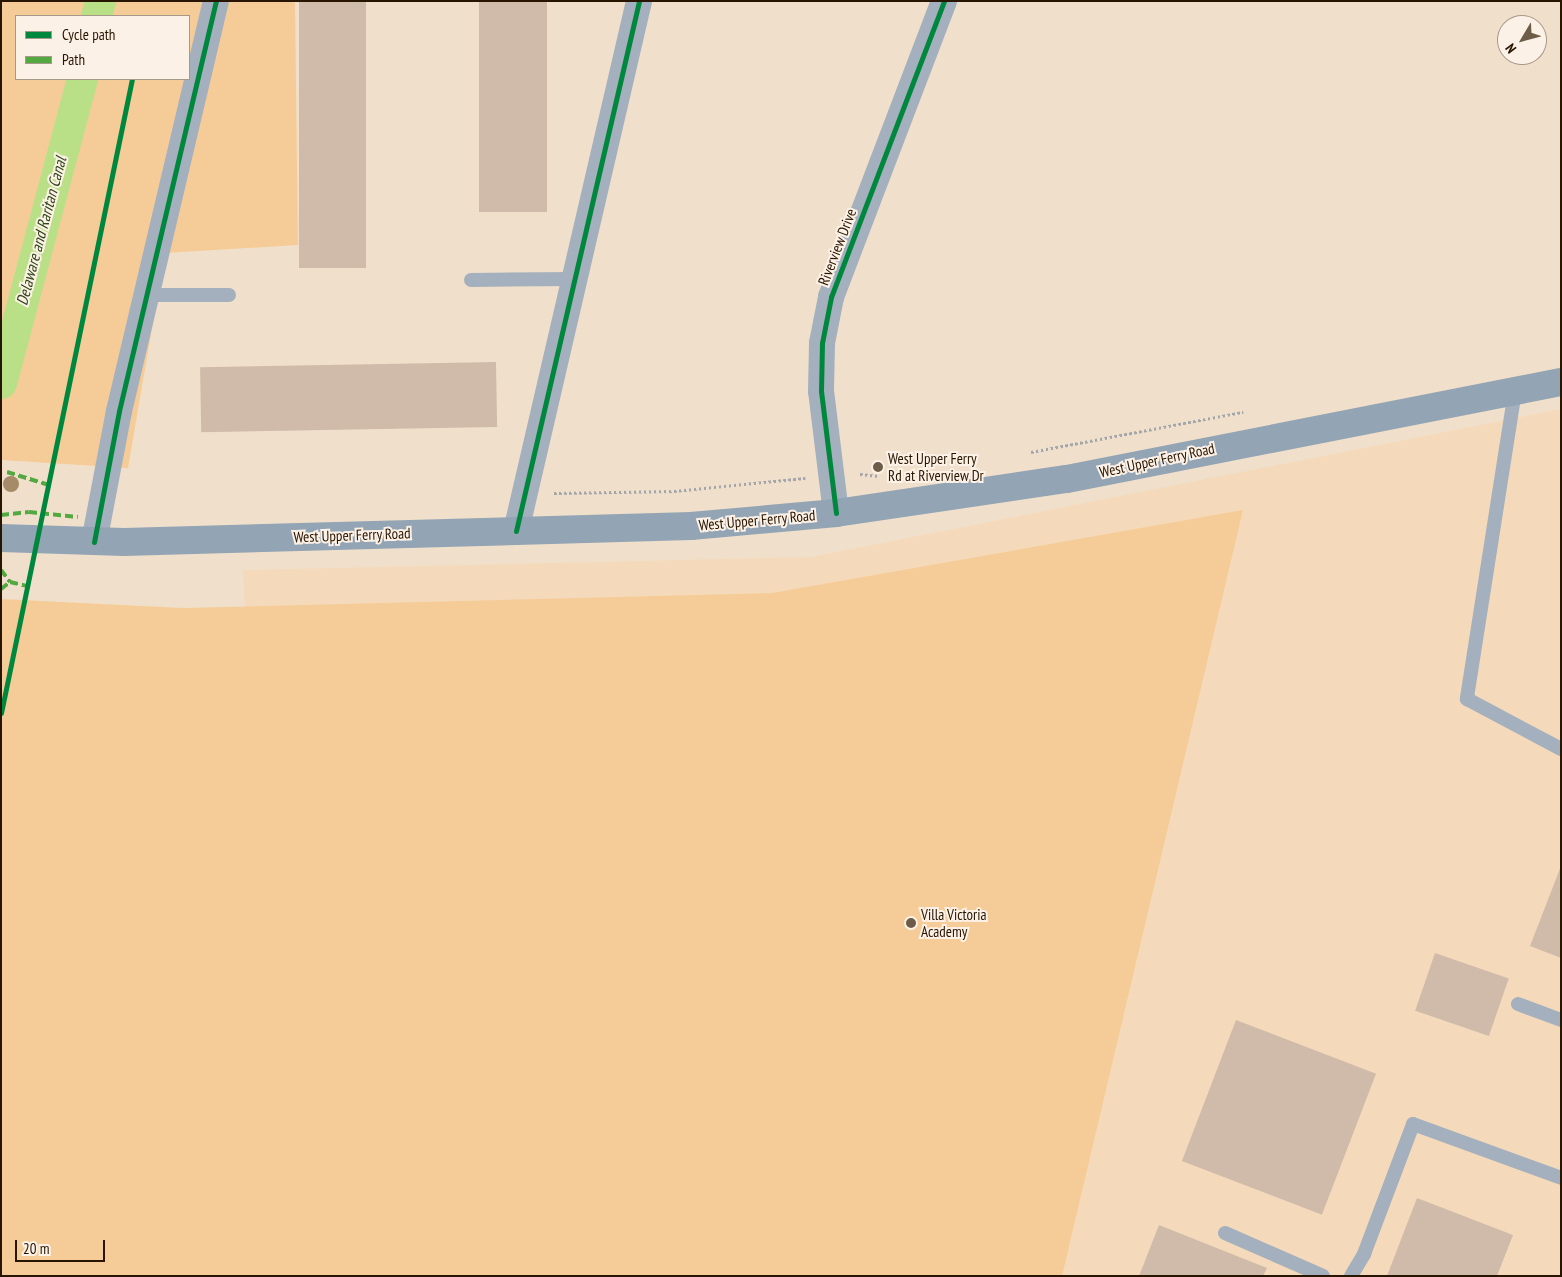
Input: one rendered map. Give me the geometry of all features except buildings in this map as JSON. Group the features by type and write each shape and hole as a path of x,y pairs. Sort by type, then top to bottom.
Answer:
{"main road":[{"name":"West Upper Ferry Road","path":"1,538 94,542 519,520 691,526 836,513 1067,479 1561,382"}],"street":[{"path":"94,542 147,295 216,1"},
{"path":"519,520 639,1"},
{"name":"Riverview Drive","path":"836,513 820,391 822,343 831,297 944,1"}],"lane":[{"path":"471,280 575,278"},
{"path":"147,295 229,295"},
{"path":"1515,391 1467,699 1561,749"},
{"path":"1518,1004 1561,1020"},
{"path":"1351,1276 1364,1254 1413,1124 1561,1178"},
{"path":"1225,1233 1323,1276"}],"path":[{"path":"1027,453 1251,411"},
{"path":"519,520 554,493 768,485 831,472 885,476"}],"shaded area":[{"path":"1,1 295,1 298,245 165,253 128,468 1,460"},
{"name":"Villa Victoria Academy","path":"1561,409 1561,1276 277,1276 243,570 811,557"},
{"name":"Villa Victoria Academy","path":"1243,510 1062,1276 1,1276 1,599 183,608 772,593"}],"waterway":[{"name":"Delaware and Raritan Canal","path":"96,15 100,1"},
{"name":"Delaware and Raritan Canal","path":"1,383 82,80"}],"marked path":[{"path":"7,472 49,485"},
{"path":"1,515 29,512 78,517"},
{"path":"1,570 10,582"},
{"path":"1,589 10,582 27,586"}],"cycle path":[{"path":"94,542 119,411 216,1"},
{"path":"516,531 639,1"},
{"path":"836,513 821,391 822,343 831,297 944,1"},
{"path":"1,713 132,80"}],"place":[{"name":"West Upper Ferry Rd at Riverview Dr","path":"878,467"},
{"name":"Villa Victoria Academy","path":"911,923"}]}
